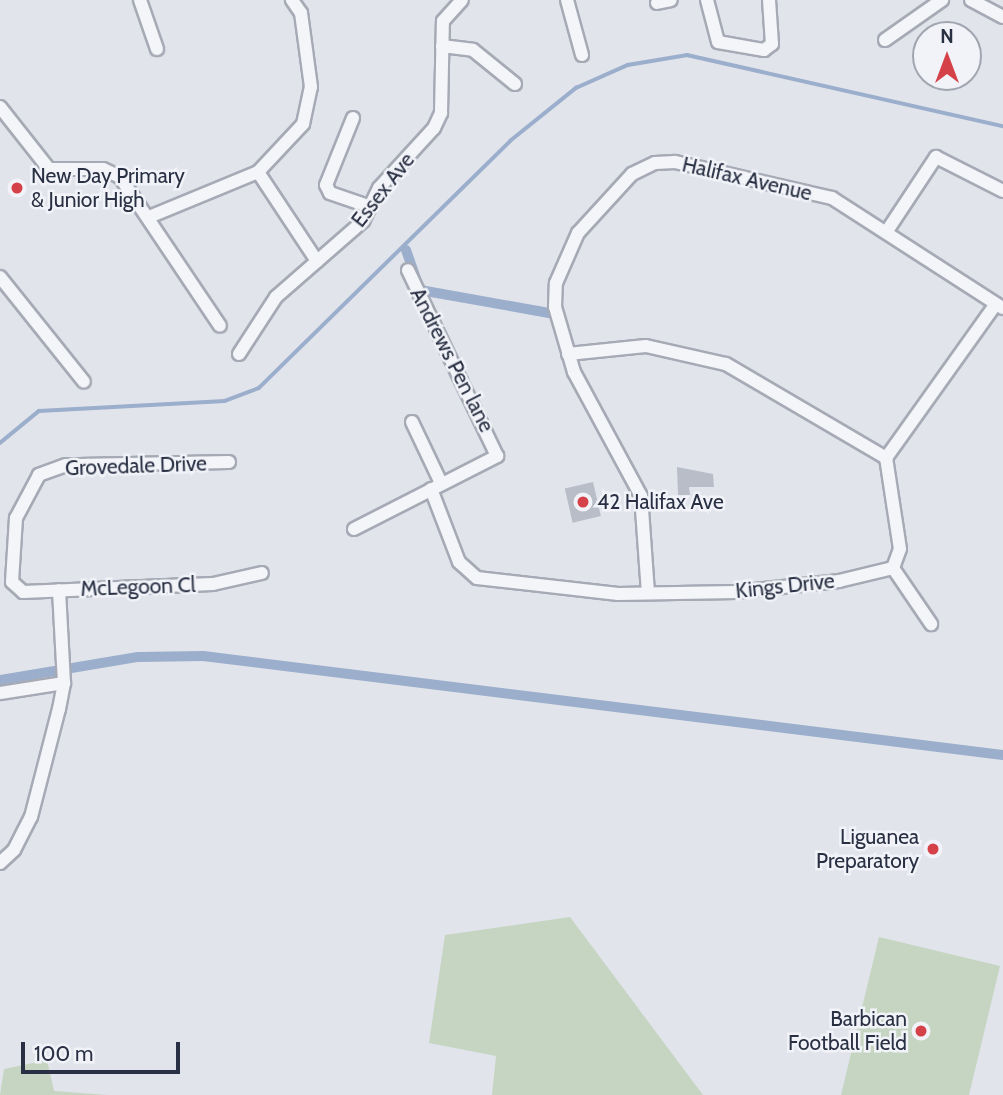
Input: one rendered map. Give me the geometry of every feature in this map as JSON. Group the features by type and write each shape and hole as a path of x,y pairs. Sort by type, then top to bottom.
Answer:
{"street":[{"path":"140,0 157,49"},
{"path":"149,217 258,172 303,124 312,99 300,13 292,0"},
{"name":"Essex Ave","path":"239,354 262,316 317,261 363,221 368,206 439,120 444,17 462,0"},
{"path":"568,0 582,55"},
{"path":"657,3 671,0"},
{"path":"706,0 718,42 743,48 771,47 769,0"},
{"path":"885,40 942,0"},
{"path":"971,0 1003,17"},
{"path":"442,46 473,50 515,84"},
{"path":"0,107 49,169 112,172 149,217 220,326"},
{"path":"353,118 326,186 330,193 368,206"},
{"path":"887,231 936,157 1003,191"},
{"name":"Halifax Avenue","path":"648,593 641,496 568,354 555,307 564,261 578,233 632,174 655,163 675,162 817,194 887,231 1000,306"},
{"path":"258,172 317,261"},
{"name":"Andrews Pen lane","path":"354,529 491,461 497,449 419,302 408,270"},
{"path":"0,277 84,382"},
{"path":"932,624 893,568 900,549 886,458 1000,306"},
{"path":"568,354 646,346 726,364 886,458"},
{"name":"Kings Drive","path":"412,422 466,572 539,586 648,593 770,589 893,568"},
{"name":"Grovedale Drive","path":"14,588 16,518 39,475 66,465 229,462"},
{"name":"McLegoon Cl","path":"14,588 59,590 213,584 262,573"},
{"path":"0,863 14,850 31,817 64,683 59,590"},
{"path":"0,693 64,683"}],"green space":[{"path":"570,917 703,1095 492,1095 496,1056 429,1043 445,935"},
{"name":"Barbican Football Field","path":"879,937 1000,966 969,1095 841,1095"},
{"path":"47,1060 54,1091 107,1095 0,1095 4,1069"}],"building":[{"path":"677,467 713,474 714,487 689,487 690,495 678,495"},
{"name":"42 Halifax Ave","path":"593,482 601,516 573,523 565,489"}],"waterway":[{"path":"0,443 39,411 225,401 259,388 510,141 576,88 628,65 687,55 1003,126"},
{"path":"406,250 420,290 549,313"},
{"path":"0,680 138,657 203,656 1003,755"}],"place":[{"name":"New Day Primary & Junior High","path":"17,188"},
{"name":"42 Halifax Ave","path":"583,502"},
{"name":"Liguanea Preparatory","path":"933,849"},
{"name":"Barbican Football Field","path":"921,1031"}]}
